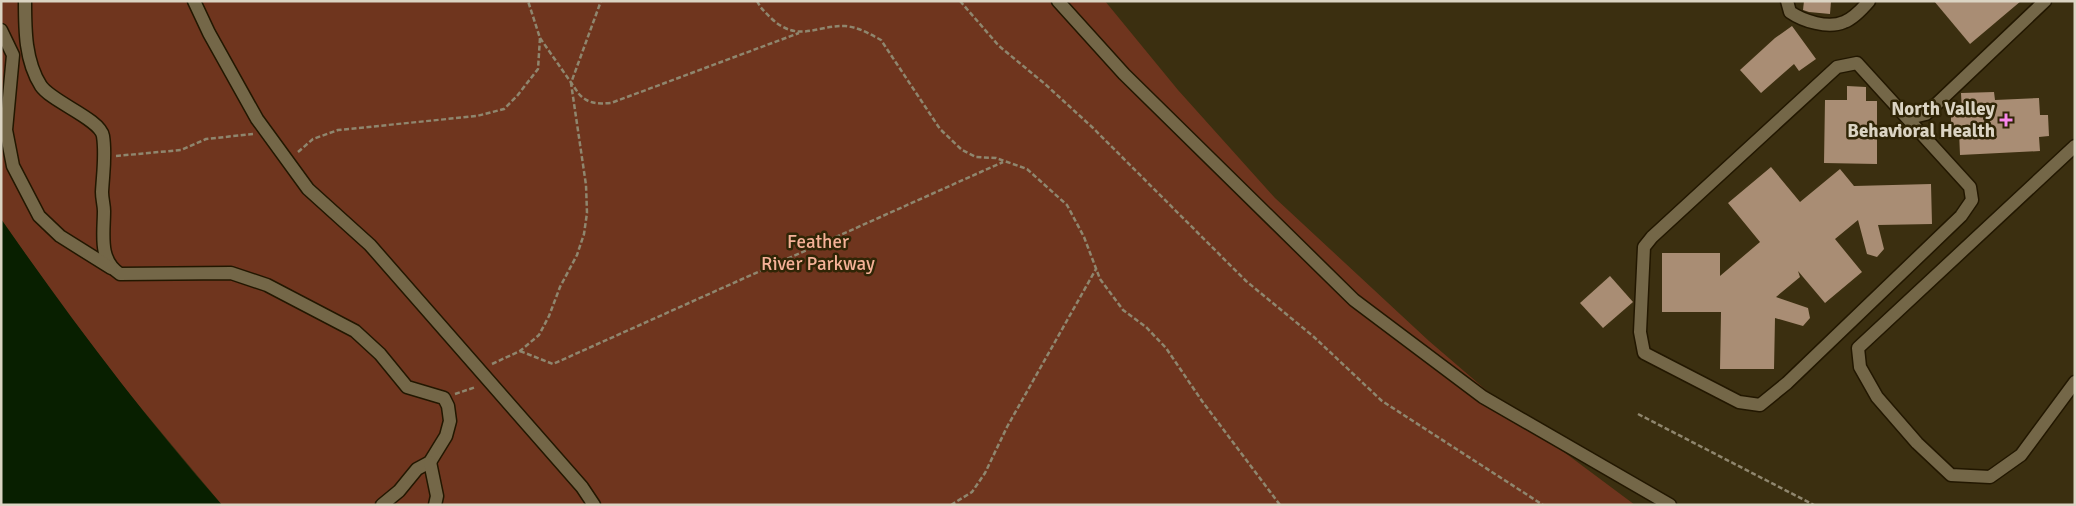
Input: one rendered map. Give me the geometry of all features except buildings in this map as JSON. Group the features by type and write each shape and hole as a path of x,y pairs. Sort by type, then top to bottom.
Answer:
{"lane":[{"path":"25,1 24,28 30,62"},
{"path":"194,1 218,50 257,119 308,189 370,245 582,488 594,505"},
{"path":"1058,1 1124,74 1354,300 1484,397 1670,505"},
{"path":"1787,1 1790,12 1798,17 1826,25 1844,23 1869,1"},
{"path":"1909,118 1926,114 2045,1"},
{"path":"1,23 30,62 42,87 88,119 102,133 105,156 102,230 104,251 111,268"},
{"path":"1,30 13,56 6,130 13,166 39,216 60,236 120,274 230,273 267,285 355,331 380,354 407,387 444,398 448,406 450,421 446,436 430,462 417,470 399,491 382,505"},
{"path":"1857,63 1909,118 1970,187 1972,200 1961,216 1787,383 1760,405 1739,402 1644,353 1640,332 1644,247 1652,237 1837,67 1857,63"},
{"path":"2075,146 1858,348 1860,368 1877,396 1917,443 1952,474 1990,477 2021,455 2075,382"},
{"path":"430,462 437,496 435,505"}],"path":[{"path":"528,1 540,38 584,100 594,104 611,103 803,31"},
{"path":"479,371 500,359 520,351 539,335 560,287 577,255 584,234 587,213 586,185 571,83 601,1"},
{"path":"757,1 760,7 776,22 794,32 846,26 866,31 881,40 940,129 962,150 976,158 996,158 1027,169 1067,205 1084,237 1100,279 1123,310 1146,327 1166,348 1207,409 1280,505"},
{"path":"960,1 999,46 1045,84 1092,127 1246,281 1314,337 1382,401 1543,505"},
{"path":"287,160 313,139 338,130 477,116 504,109 538,69 540,38"},
{"path":"105,156 181,150 206,139 267,132"},
{"path":"520,351 553,364 1005,162"},
{"path":"951,505 972,492 985,473 1007,427 1096,269"},
{"path":"444,398 489,382"},
{"path":"1638,414 1814,505"}],"green space":[{"name":"Feather River Parkway","path":"1,1 1105,1 1178,90 1275,198 1429,341 1521,420 1635,505 222,505 131,396 64,309 1,219"}],"shaded area":[{"path":"1,219 107,365 163,436 222,505 1,505"}],"place":[{"name":"North Valley Behavioral Health","path":"2006,120"}]}
